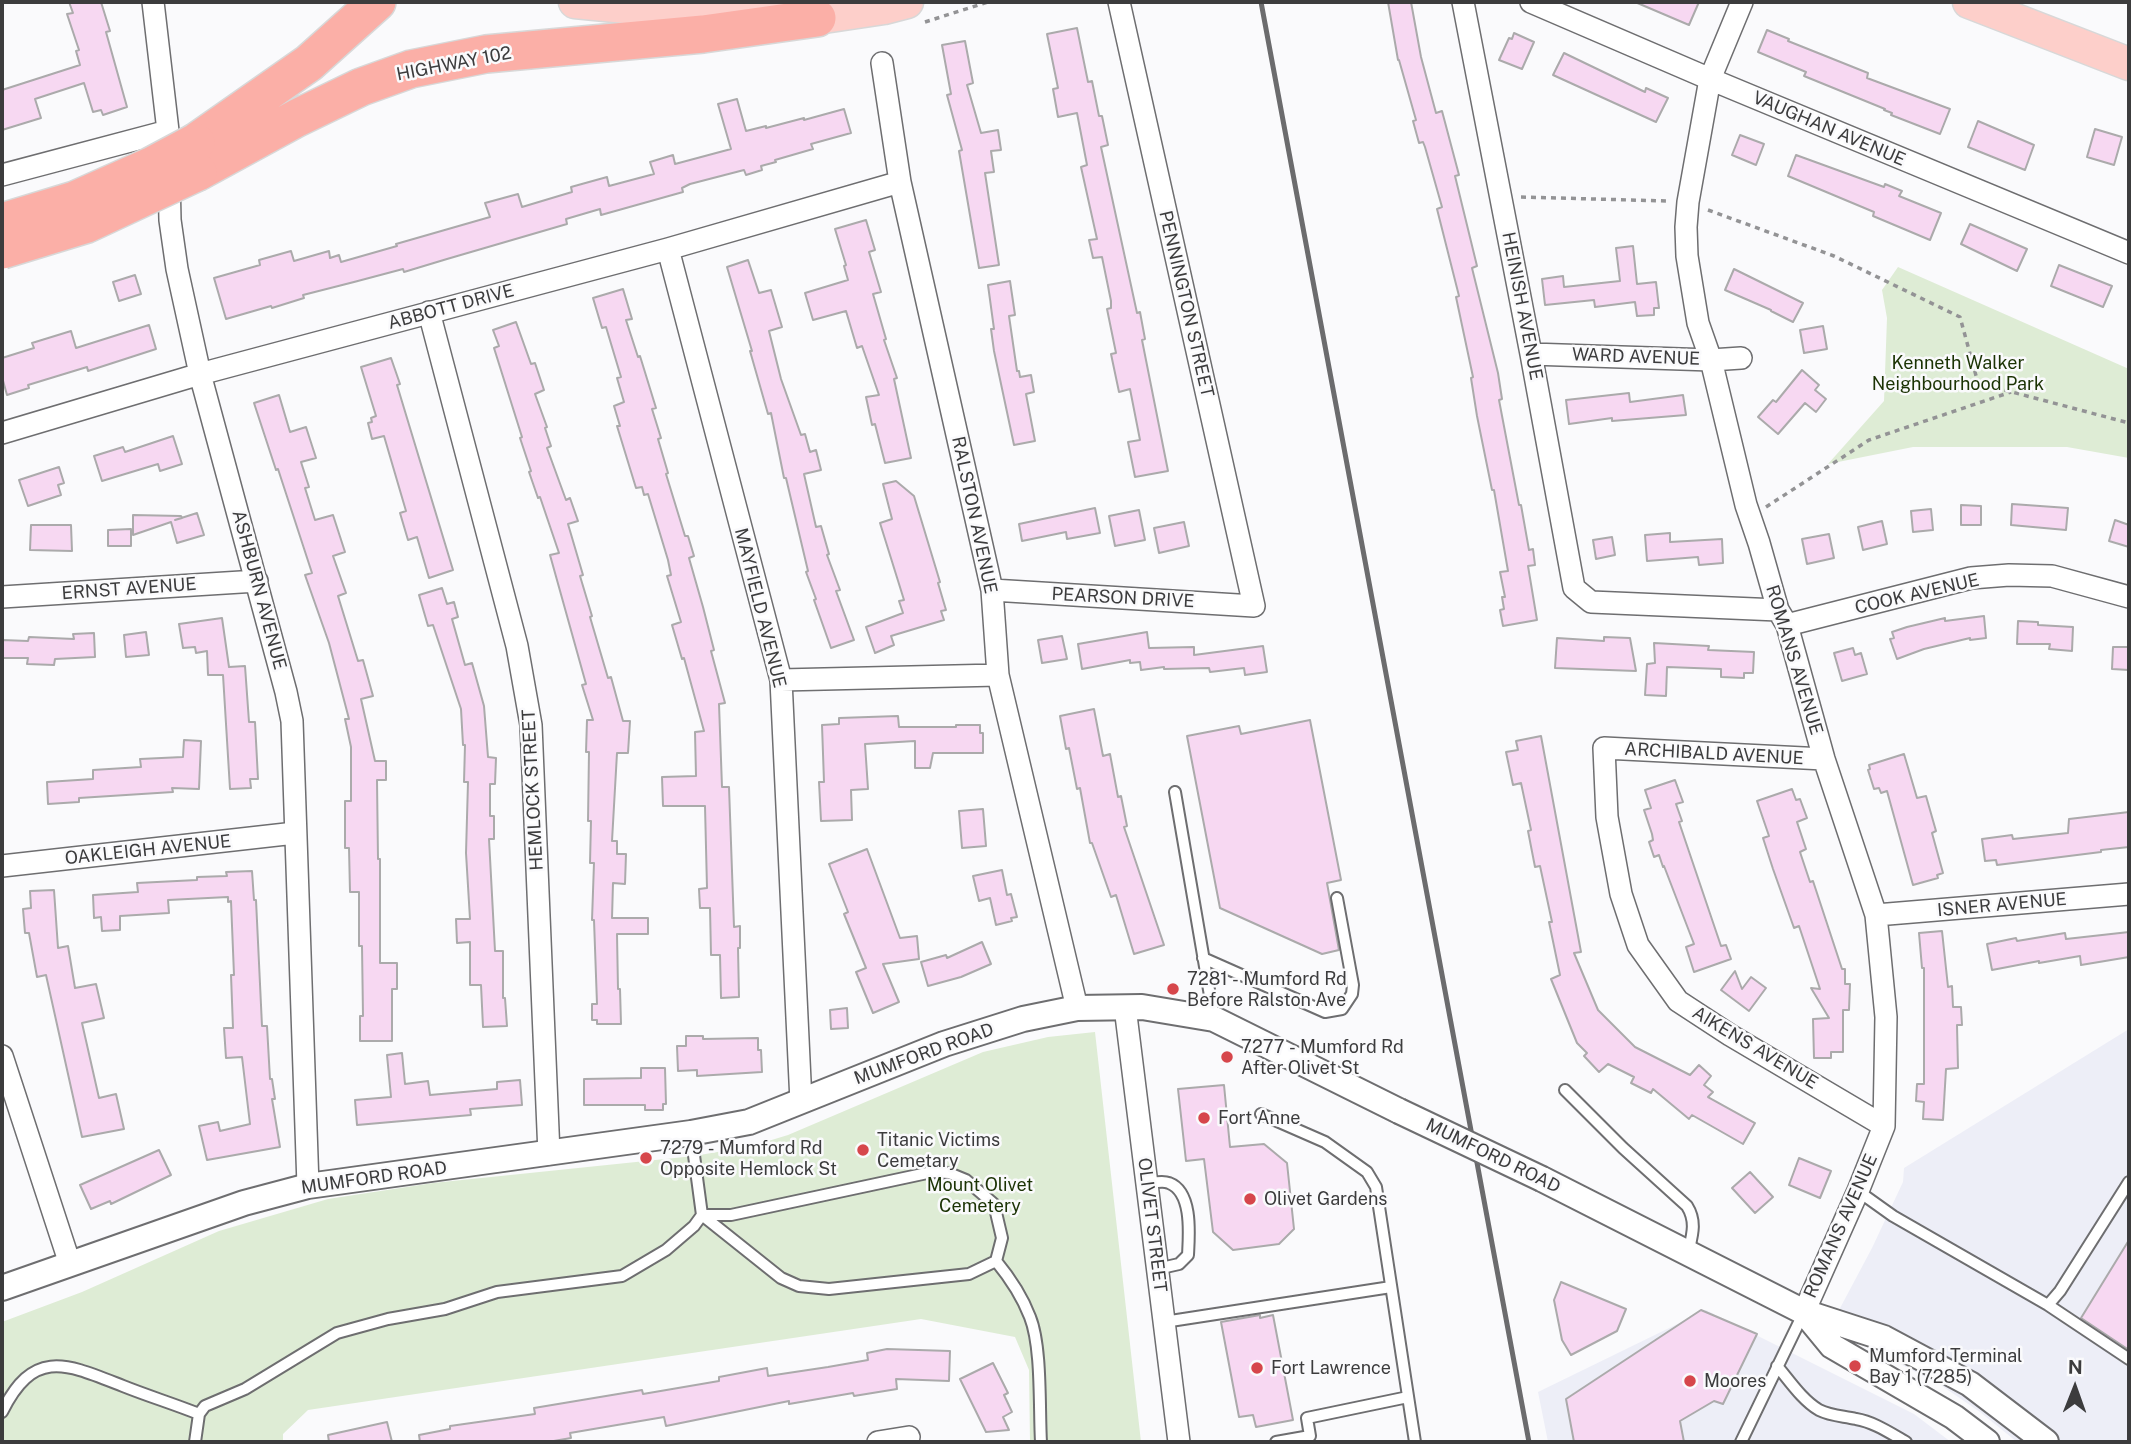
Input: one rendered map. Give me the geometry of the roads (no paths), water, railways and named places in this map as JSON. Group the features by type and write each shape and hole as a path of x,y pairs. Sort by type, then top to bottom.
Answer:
{"highway":[{"name":"HIGHWAY 102","path":"2,250 87,224 187,148 309,63 377,2"},
{"name":"HIGHWAY 102","path":"2,222 75,200 187,148 297,118 361,87 411,69 486,54 703,33 817,18"}],"main road":[{"path":"575,2 666,11 817,18 899,9"},
{"path":"1969,2 2129,64"}],"street":[{"name":"ASHBURN AVENUE","path":"153,2 187,148 170,220 177,270 200,374 292,721 308,1186"},
{"name":"PENNINGTON STREET","path":"1119,2 1254,606"},
{"name":"HEINISH AVENUE","path":"1463,2 1574,588 1591,602"},
{"name":"VAUGHAN AVENUE","path":"1531,2 2129,253"},
{"name":"ROMANS AVENUE","path":"1742,2 1710,79 1688,202 1687,256 1698,323 1711,360 1750,518 1824,759 1876,915 1886,1017 1884,1126 1804,1312"},
{"name":"RALSTON AVENUE","path":"882,63 900,182 992,590 998,675 1077,1008"},
{"path":"2,175 187,148"},
{"name":"ABBOTT DRIVE","path":"2,433 200,374 668,249 900,182"},
{"name":"MAYFIELD AVENUE","path":"668,249 781,680 801,1102"},
{"name":"HEMLOCK STREET","path":"429,312 517,646 531,725 549,1154"},
{"name":"WARD AVENUE","path":"1531,354 1711,360 1741,358"},
{"name":"COOK AVENUE","path":"1591,602 1782,618 1971,578 2009,575 2052,576 2129,597"},
{"name":"ERNST AVENUE","path":"2,597 257,581"},
{"name":"PEARSON DRIVE","path":"992,590 1254,606"},
{"path":"781,680 998,675"},
{"name":"ARCHIBALD AVENUE","path":"1604,748 1824,759"},
{"name":"AIKENS AVENUE","path":"1604,748 1606,817 1621,894 1638,945 1678,1001 1884,1126"},
{"name":"OAKLEIGH AVENUE","path":"2,866 295,833"},
{"name":"ISNER AVENUE","path":"1876,915 2129,894"},
{"name":"OLIVET STREET","path":"1125,1007 1179,1442"},
{"name":"MUMFORD ROAD","path":"2,1288 244,1203 308,1186 549,1154 749,1122 874,1070 1023,1019 1077,1008 1142,1007 1214,1019 1804,1312 1884,1338 1970,1384 2046,1442"},
{"path":"2,1056 8,1098 69,1264"},
{"name":"MUMFORD ROAD","path":"1804,1312 1832,1346 1954,1417 1987,1442"},
{"path":"878,1442 909,1437"}],"lane":[{"path":"1175,792 1214,1019"},
{"path":"1203,958 1325,1012 1342,1009 1352,994 1353,985 1336,898"},
{"path":"1565,1090 1687,1206 1692,1213 1694,1226 1688,1253"},
{"path":"1261,1114 1325,1142 1367,1172 1376,1187 1415,1442"},
{"path":"195,1442 199,1414 205,1406 245,1389 337,1333 388,1319 444,1309 497,1292 622,1276 666,1250 694,1226 702,1214 691,1133"},
{"path":"932,1172 949,1173 966,1180 994,1204 1002,1238 996,1261 969,1274 815,1289 781,1278 702,1214 731,1215 932,1172"},
{"path":"1146,1184 1167,1181 1176,1187 1185,1202 1189,1228 1188,1255 1179,1264 1157,1269"},
{"path":"2048,1305 2060,1291 2129,1182"},
{"path":"1858,1191 1893,1216 2048,1305 2129,1359"},
{"path":"996,1261 1012,1281 1031,1319 1036,1346 1041,1442"},
{"path":"1164,1322 1391,1287"},
{"path":"1741,1442 1804,1312"},
{"path":"2,1412 10,1395 28,1374 42,1367 53,1366 74,1367 94,1373 199,1414"},
{"path":"1777,1366 1800,1394 1817,1409 1872,1424 1906,1442"},
{"path":"1276,1442 1310,1436 1307,1418 1408,1396"}],"railway":[{"path":"1261,2 1529,1442"}],"place":[{"name":"7281 - Mumford Rd Before Ralston Ave","path":"1173,989"},
{"name":"7277 - Mumford Rd After Olivet St","path":"1227,1057"},
{"name":"Fort Anne","path":"1204,1118"},
{"name":"Titanic Victims Cemetary","path":"863,1150"},
{"name":"7279 - Mumford Rd Opposite Hemlock St","path":"646,1158"},
{"name":"Olivet Gardens","path":"1250,1199"},
{"name":"Mumford Terminal Bay 1 (7285)","path":"1855,1366"},
{"name":"Fort Lawrence","path":"1257,1368"},
{"name":"Moores","path":"1690,1381"}],"park label":[{"name":"Kenneth Walker Neighbourhood Park","path":"1958,373"},
{"name":"Mount Olivet Cemetery","path":"980,1195"}]}
